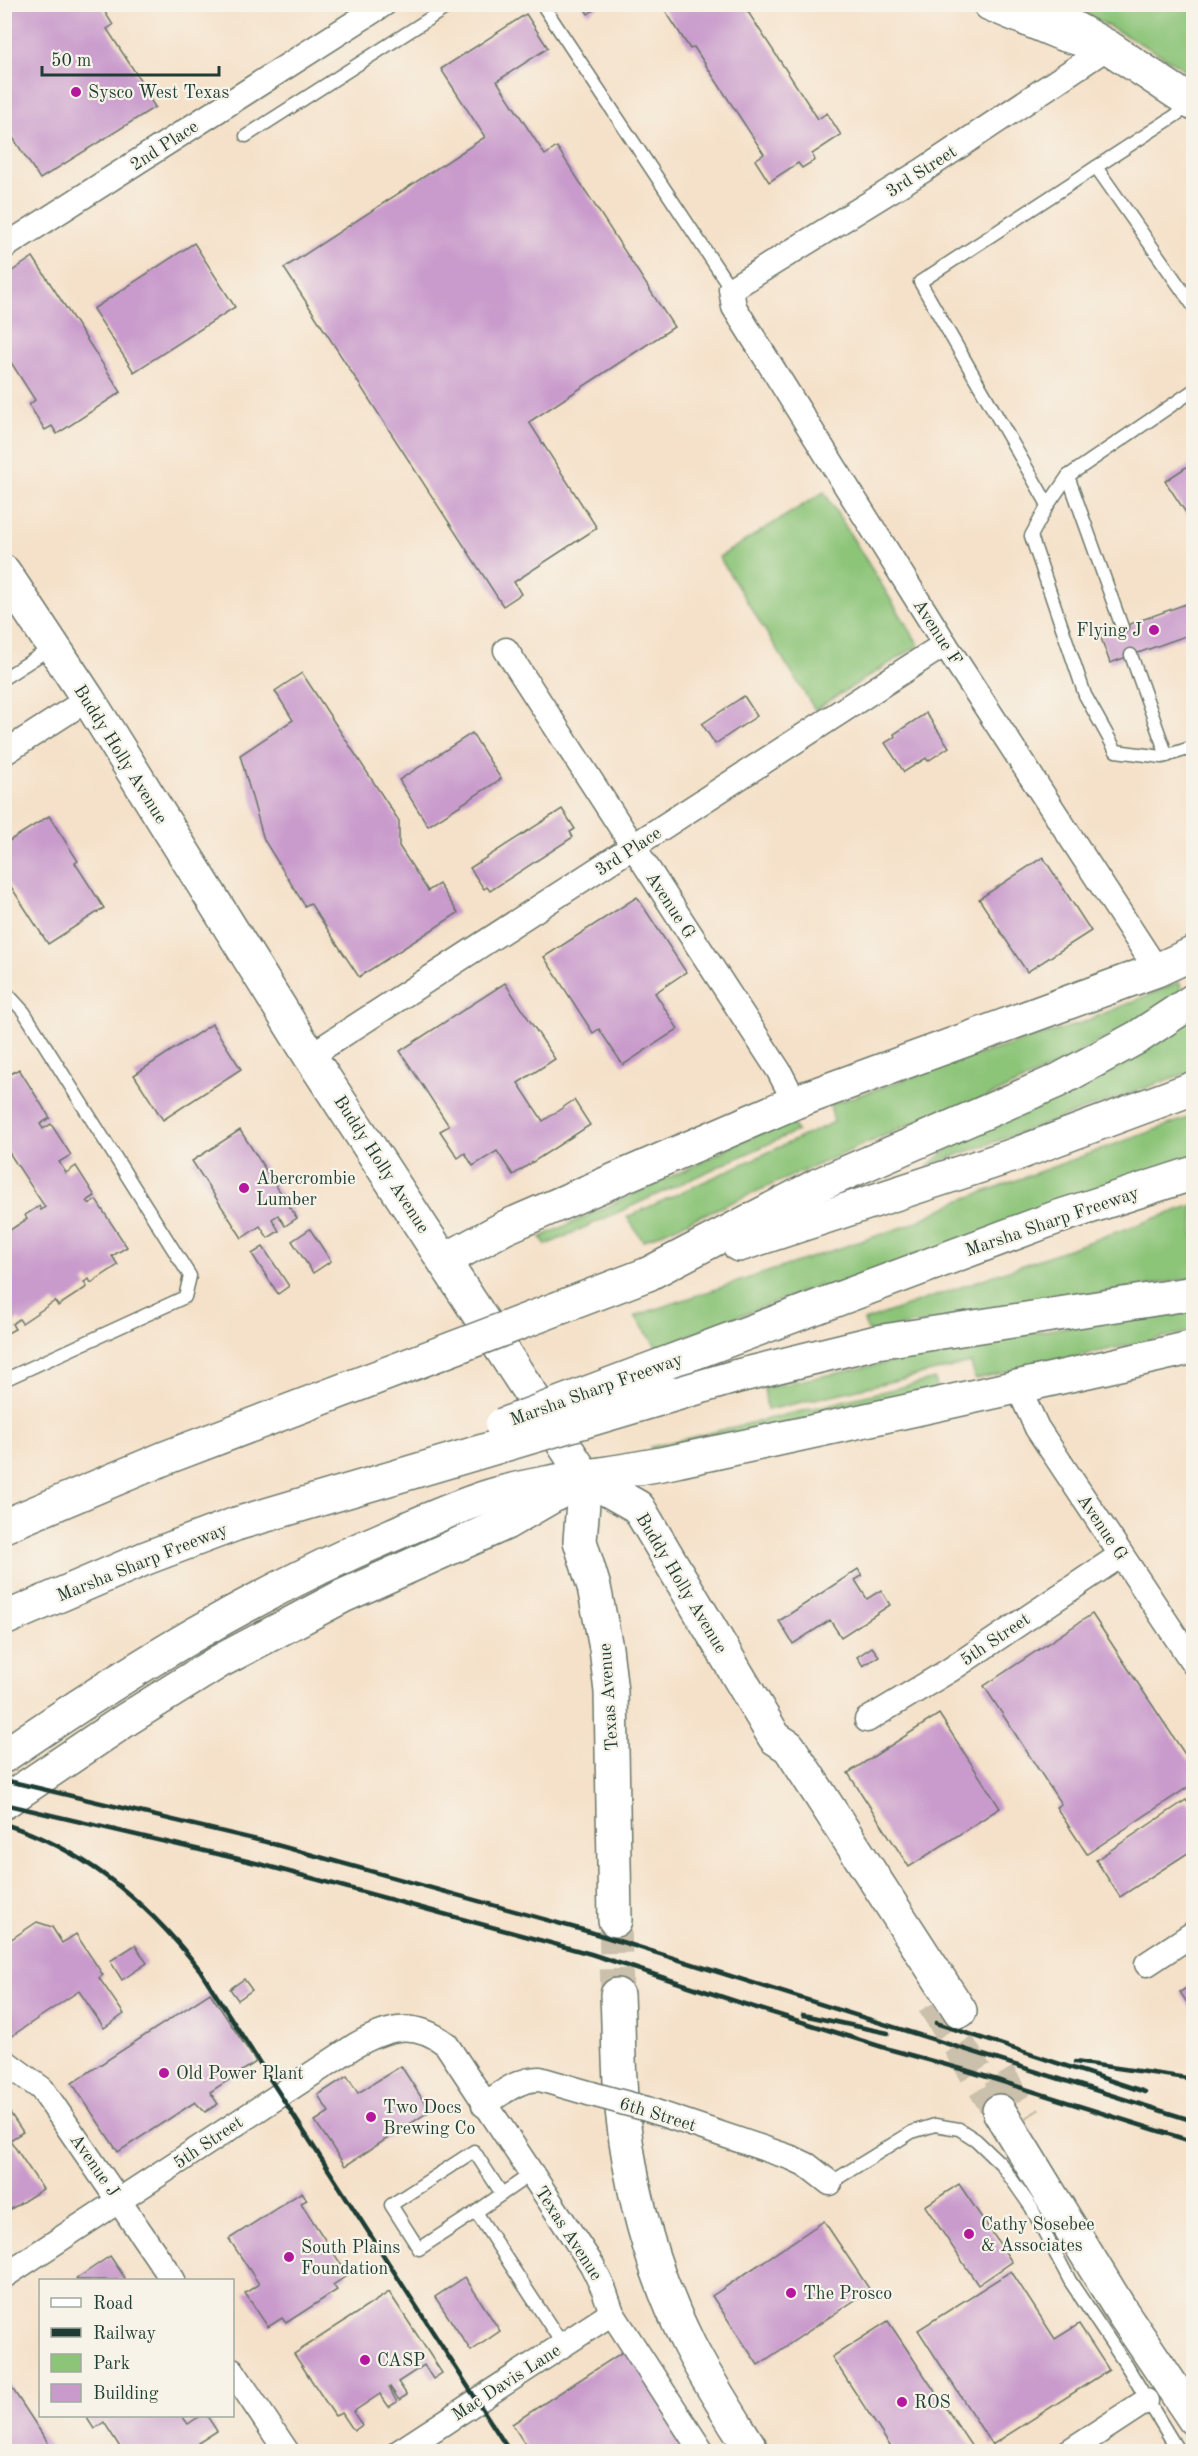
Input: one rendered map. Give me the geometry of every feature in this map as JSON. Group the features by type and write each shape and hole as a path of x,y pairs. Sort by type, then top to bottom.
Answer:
{"main road":[{"path":"990,4 1062,34 1108,47"},
{"path":"1031,4 1108,47 1193,104"},
{"name":"Buddy Holly Avenue","path":"9,588 53,646 88,699 310,1056 585,1477 638,1507 775,1738 789,1747 947,2007"},
{"path":"445,1260 506,1227 795,1102 1157,970 1194,953"},
{"path":"648,1274 818,1185 1057,1081 1138,1037 1194,1000"},
{"path":"4,1526 165,1458 648,1274 1011,1156 1194,1088"},
{"name":"Marsha Sharp Freeway","path":"4,1619 146,1558 236,1524 1055,1218 1194,1173"},
{"path":"236,1524 734,1377 877,1342 1194,1293"},
{"path":"4,1756 75,1708 203,1628 348,1554 493,1495 674,1462 1018,1388 1194,1347"},
{"path":"4,1802 127,1719 220,1662 343,1596 506,1523 585,1477"},
{"name":"Texas Avenue","path":"585,1477 580,1541 594,1587 606,1648 611,1692 615,1920"},
{"path":"617,1995 622,2117 637,2201 647,2238 673,2310 689,2346 710,2384 753,2451"},
{"path":"1194,2385 1012,2115 1122,2312 1194,2419"}],"street":[{"name":"2nd Place","path":"4,247 384,4"},
{"name":"3rd Street","path":"731,289 922,171 1108,47"},
{"name":"Avenue F","path":"731,289 734,307 945,644 1157,970"},
{"name":"3rd Place","path":"310,1056 634,848 945,644"},
{"name":"Avenue G","path":"506,650 779,1071 795,1102"},
{"path":"4,753 88,699"},
{"name":"Avenue G","path":"1018,1388 1036,1428 1194,1664"},
{"name":"5th Street","path":"867,1720 950,1670 1121,1556"},
{"path":"1147,1964 1194,1933"},
{"name":"5th Street","path":"4,2276 374,2035 388,2031 419,2029"},
{"name":"Texas Avenue","path":"419,2029 446,2044 484,2105 592,2265 612,2313 702,2451"},
{"name":"Avenue J","path":"4,2061 42,2089 172,2279"},
{"name":"6th Street","path":"484,2105 522,2081 540,2079 647,2109 792,2158 807,2165 830,2183"},
{"name":"Mac Davis Lane","path":"399,2451 612,2313"},
{"path":"234,2373 287,2451"},
{"path":"1068,2451 1146,2401"}],"lane":[{"path":"246,136 452,4"},
{"path":"542,4 731,289"},
{"path":"1048,505 920,282 1193,104"},
{"path":"1096,168 1194,307"},
{"path":"1194,390 1068,476 1048,505 1031,536 1084,695 1116,751 1162,758 1194,747"},
{"path":"1068,476 1122,627"},
{"path":"4,678 53,646"},
{"path":"1131,655 1167,756"},
{"path":"4,990 24,1012 190,1276 185,1297 4,1380"},
{"path":"830,2183 912,2132 935,2125 959,2129 976,2140 1001,2164 1030,2207 1070,2281 1128,2368 1146,2401 1179,2451"},
{"path":"502,2194 474,2151 391,2205 419,2249 476,2212 531,2174"},
{"path":"476,2212 563,2345"}],"green space":[{"path":"1069,5 1193,5 1193,75 1158,53"},
{"path":"824,492 919,645 815,710 719,557"},
{"path":"1179,982 1183,991 1120,1030 1055,1066 988,1097 918,1121 643,1241 627,1217 834,1122 830,1105 971,1057 1079,1024"},
{"path":"1193,1018 1193,1071 927,1166 959,1141"},
{"path":"1193,1116 1193,1159 823,1291 820,1285 657,1348 635,1316 912,1224 956,1202"},
{"path":"790,1121 797,1131 546,1245 541,1237 696,1165 735,1144"},
{"path":"1193,1205 1193,1278 868,1332 864,1321"},
{"path":"1193,1305 1193,1331 975,1379 971,1363 767,1410 764,1388 930,1354 981,1347 985,1341"},
{"path":"935,1379 936,1391 653,1455 651,1447"}],"building":[{"name":"Sysco West Texas","path":"4,4 100,4 113,25 107,29 148,92 146,93 155,107 40,179 4,124"},
{"path":"582,4 602,4 588,14"},
{"path":"661,4 750,4 753,9 748,12 818,119 827,113 841,135 812,154 815,160 802,168 798,163 769,182 755,160 764,154 694,47 690,49"},
{"path":"526,14 548,48 497,81 545,155 557,147 674,327 529,422 597,528 514,582 521,594 503,606 284,268 485,137 441,69"},
{"path":"194,243 235,307 134,372 93,309"},
{"path":"33,257 121,392 57,434 52,426 45,430 29,405 35,400 5,353 5,276"},
{"path":"1194,462 1194,525 1165,481"},
{"name":"Flying J","path":"1194,601 1194,633 1110,663 1100,635"},
{"path":"302,673 399,821 399,846 428,891 439,884 458,913 359,977 310,903 305,906 264,840 240,755 293,720 275,691"},
{"path":"744,696 757,716 715,744 702,724"},
{"path":"926,713 949,747 928,761 926,758 904,772 885,743 895,737 894,734"},
{"path":"472,733 501,779 428,826 399,780"},
{"path":"562,809 575,829 570,832 573,837 490,891 487,887 484,889 470,868"},
{"path":"49,816 78,861 75,863 104,908 48,944 4,876 4,844"},
{"path":"1043,857 1091,931 1027,972 979,899"},
{"path":"637,897 686,972 655,993 678,1029 623,1065 599,1029 593,1033 544,957"},
{"path":"505,983 555,1059 518,1083 543,1121 574,1100 590,1125 513,1175 497,1151 473,1166 465,1153 458,1158 440,1131 449,1126 400,1051"},
{"path":"212,1024 241,1069 163,1120 134,1075"},
{"path":"4,1063 9,1075 19,1069 50,1118 40,1124 43,1129 51,1124 71,1155 59,1162 66,1173 76,1166 95,1196 87,1201 90,1204 96,1200 127,1247 112,1256 118,1265 91,1283 89,1279 84,1282 87,1287 58,1306 55,1301 22,1323 19,1319 12,1324 15,1329 4,1335 4,1234 27,1219 25,1215 39,1206 41,1210 45,1207 4,1145"},
{"name":"Abercrombie Lumber","path":"240,1130 297,1218 285,1226 278,1215 272,1219 279,1231 268,1238 260,1226 242,1238 192,1161"},
{"path":"310,1229 331,1261 313,1273 292,1241"},
{"path":"263,1247 289,1286 278,1294 252,1254"},
{"path":"858,1569 862,1576 855,1580 867,1599 881,1590 890,1605 841,1637 830,1620 793,1644 779,1621"},
{"path":"1092,1614 1194,1768 1194,1783 1087,1854 1056,1807 1061,1804 984,1686"},
{"path":"872,1647 879,1656 863,1666 857,1657"},
{"path":"939,1714 1000,1808 909,1867 848,1773"},
{"path":"1186,1800 1194,1811 1194,1849 1120,1897 1096,1860"},
{"path":"37,1922 52,1927 62,1943 76,1934 103,1975 99,1978 124,2014 104,2028 79,1991 10,2037 4,2028 4,1944"},
{"path":"135,1945 147,1963 122,1980 110,1961"},
{"path":"244,1979 252,1990 238,2000 230,1989"},
{"path":"1194,1983 1194,2013 1180,1992"},
{"name":"Old Power Plant","path":"210,1993 256,2062 210,2092 218,2104 205,2112 195,2102 118,2152 72,2083"},
{"name":"Two Docs Brewing Co","path":"401,2066 430,2111 345,2166 315,2121 329,2112 318,2095 347,2076 358,2093"},
{"path":"4,2104 23,2132 10,2140 43,2189 8,2211 4,2205"},
{"name":"Cathy Sosebee & Associates","path":"959,2184 1012,2262 978,2285 925,2206"},
{"name":"South Plains Foundation","path":"302,2192 307,2200 301,2203 348,2275 333,2285 337,2290 286,2323 282,2318 268,2327 245,2293 259,2284 229,2239"},
{"name":"The Prosco","path":"824,2221 870,2290 758,2365 712,2296"},
{"path":"110,2256 125,2278 124,2279 76,2279"},
{"path":"1011,2271 1055,2339 1079,2324 1109,2370 992,2445 918,2330"},
{"path":"465,2277 500,2331 471,2351 435,2297"},
{"name":"CASP","path":"389,2292 442,2373 433,2379 424,2365 398,2382 407,2395 399,2400 390,2387 397,2402 389,2407 380,2394 353,2412 362,2425 354,2431 342,2413 335,2416 294,2354"},
{"name":"ROS","path":"888,2321 972,2447 964,2452 894,2452 832,2357"},
{"path":"627,2349 689,2443 676,2452 530,2452 512,2424"},
{"path":"4,2376 54,2452 4,2452"},
{"path":"183,2417 188,2424 198,2417 208,2417 217,2431 198,2443 204,2452 123,2452 104,2422 94,2429 87,2418"}],"tunnel":[{"path":"615,1920 617,1995"},
{"path":"933,2003 999,2111"},
{"path":"999,2075 1026,2119"}],"railway":[{"path":"4,1780 266,1842 590,1932 1194,2121"},
{"path":"4,1804 260,1864 591,1954 741,2003 1194,2142"},
{"path":"4,1824 62,1848 113,1882 159,1923 200,1970 510,2452"},
{"path":"803,2015 888,2033"},
{"path":"936,2023 1145,2092"},
{"path":"1075,2062 1194,2079"}],"place":[{"name":"Sysco West Texas","path":"76,92"},
{"name":"Flying J","path":"1154,630"},
{"name":"Abercrombie Lumber","path":"244,1188"},
{"name":"Old Power Plant","path":"164,2073"},
{"name":"Two Docs Brewing Co","path":"371,2117"},
{"name":"Cathy Sosebee & Associates","path":"969,2234"},
{"name":"South Plains Foundation","path":"289,2257"},
{"name":"The Prosco","path":"791,2293"},
{"name":"CASP","path":"365,2360"},
{"name":"ROS","path":"902,2402"}]}
